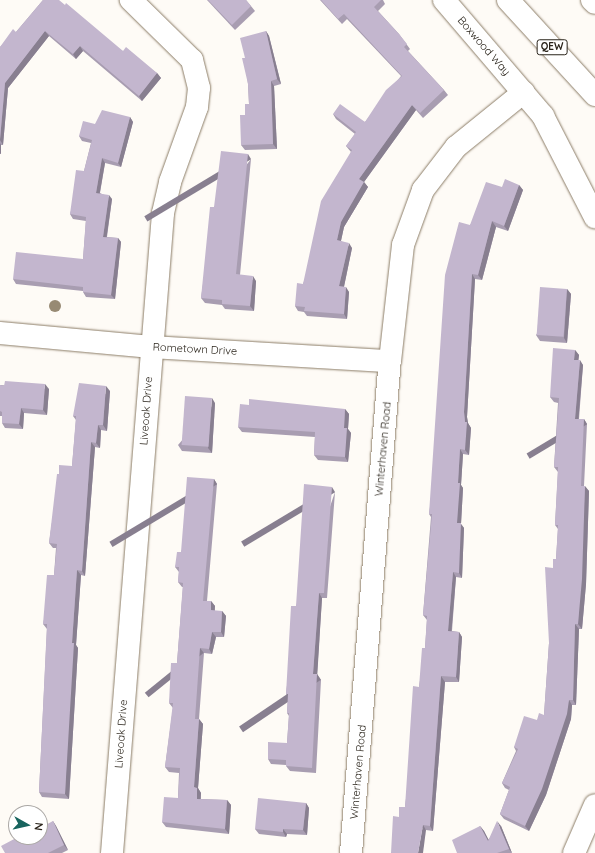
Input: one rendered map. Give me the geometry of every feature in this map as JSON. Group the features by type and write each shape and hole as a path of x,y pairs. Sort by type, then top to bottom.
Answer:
{"main road":[{"name":"Liveoak Drive","path":"112,853 151,347 166,199 197,107 199,88 192,60 132,0"},
{"name":"Boxwood Way","path":"444,0 543,116 595,218"},
{"name":"QEW","path":"508,0 595,95"},
{"path":"592,0 595,3"},
{"name":"Winterhaven Road","path":"351,853 390,361 403,245 423,190 456,147 524,92"},
{"name":"Rometown Drive","path":"0,333 151,347 390,361"},
{"path":"574,853 595,805"}],"building":[{"path":"43,0 59,0 65,5 66,3 123,51 126,47 157,73 139,96 80,46 73,54 45,31 5,83 0,139 0,47 13,29 16,32"},
{"path":"208,0 246,0 251,6 232,25"},
{"path":"321,0 381,0 374,7 407,44 404,47 444,90 420,113 412,105 359,179 364,182 341,222 337,240 349,243 339,286 346,287 344,314 304,311 305,307 295,306 297,283 303,284 321,201 352,150 346,146 356,132 333,114 340,104 365,122 386,90 402,76 344,14 338,19"},
{"path":"266,31 277,79 271,81 273,144 241,145 240,115 245,115 245,104 249,104 248,84 242,58 245,58 240,38"},
{"path":"102,110 130,117 118,163 102,158 96,193 109,195 103,237 118,238 111,295 83,292 83,287 13,279 16,252 83,259 86,217 70,214 76,170 84,171 92,140 79,136 83,121 95,124"},
{"path":"221,151 248,154 236,274 253,276 250,306 222,304 222,300 201,298 210,207 214,207"},
{"path":"505,179 519,185 504,226 492,221 478,275 472,274 464,412 465,422 467,422 465,450 460,449 458,483 460,483 457,523 461,523 459,573 453,572 448,631 459,632 456,677 441,676 430,826 423,825 418,853 391,853 393,816 399,817 399,807 405,807 413,686 419,687 422,648 425,648 427,616 423,615 432,514 429,514 445,275 459,222 470,225 486,182 502,187"},
{"path":"540,287 567,289 564,337 537,335"},
{"path":"553,348 575,350 574,360 580,360 575,419 584,419 581,486 585,486 582,579 578,624 575,624 573,700 569,700 567,714 542,789 525,826 500,814 510,787 502,783 518,749 514,747 524,716 537,720 539,713 544,715 549,643 545,567 553,568 553,559 556,559 558,525 555,525 558,467 554,467 559,398 550,397"},
{"path":"5,381 45,384 43,410 21,408 19,424 2,423 2,412 0,411 0,385 4,386"},
{"path":"79,383 106,386 103,425 98,425 96,443 91,442 82,571 77,570 65,794 39,792 47,624 43,624 47,575 54,575 57,544 49,543 57,474 59,474 59,465 72,466 76,416 73,416"},
{"path":"185,396 212,398 209,447 182,445"},
{"path":"249,399 345,409 344,428 347,428 345,457 314,455 315,432 238,427 240,404 249,405"},
{"path":"187,477 214,479 203,601 211,601 211,610 222,611 221,632 212,632 209,649 200,648 195,719 199,719 194,787 197,788 197,799 227,800 225,829 162,822 164,797 178,798 180,768 165,767 173,703 169,703 171,663 177,663 183,583 178,582 179,567 175,567 177,552 181,552"},
{"path":"304,484 332,487 324,593 319,593 313,674 317,674 312,768 286,766 286,760 268,759 268,742 287,743 289,713 287,713 288,694 286,694 291,606 296,606"},
{"path":"258,798 306,803 303,830 283,829 283,832 255,829"},
{"path":"53,821 64,845 48,853 5,853 1,846 8,842 8,845 48,845 48,824"},
{"path":"497,821 509,849 497,853 457,853 452,840 480,826 488,841"}]}
